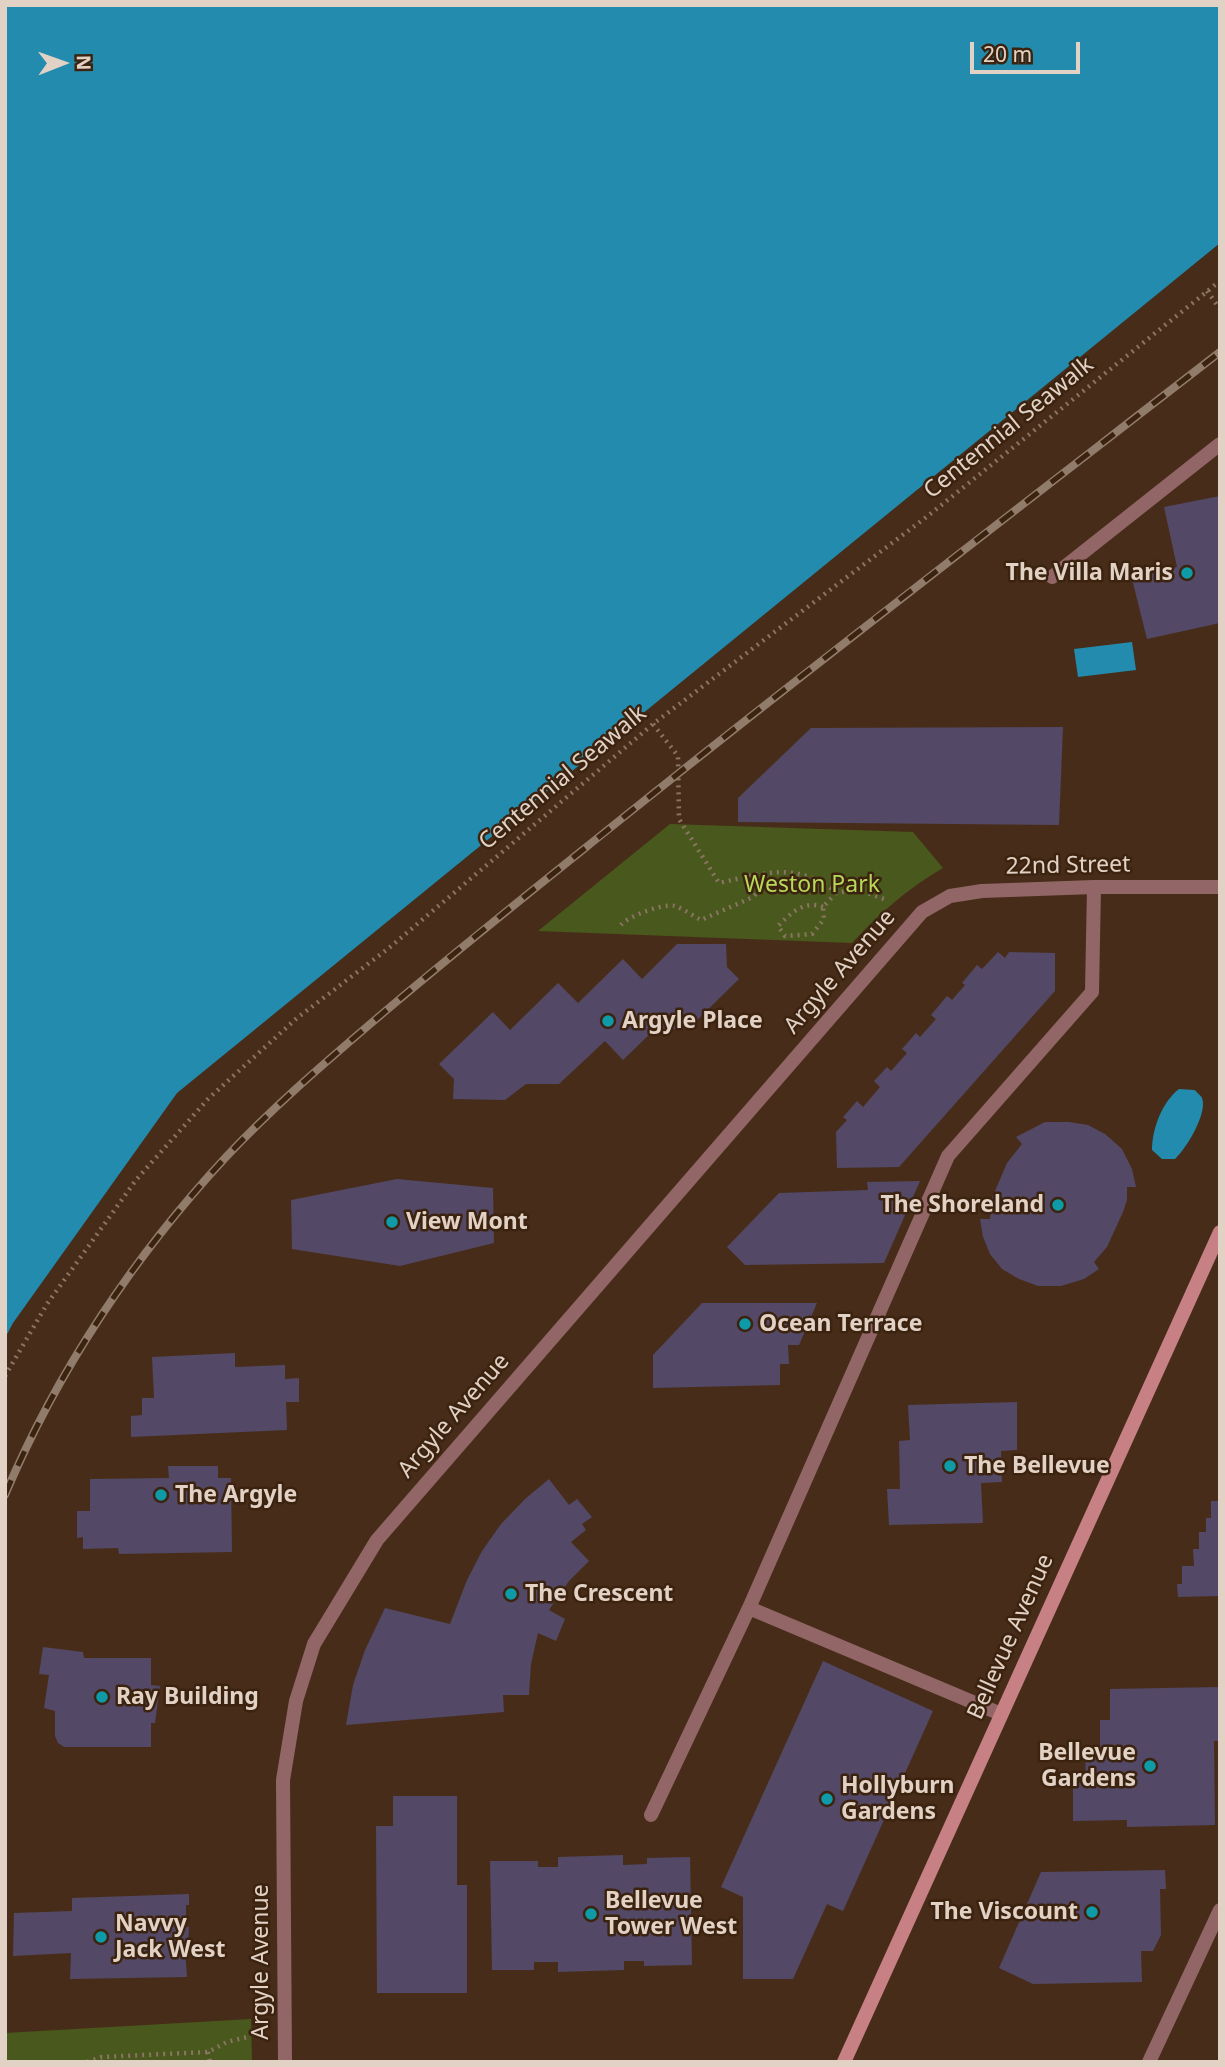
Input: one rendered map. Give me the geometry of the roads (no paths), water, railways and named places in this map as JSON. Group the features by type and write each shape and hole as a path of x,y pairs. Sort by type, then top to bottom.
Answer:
{"street":[{"path":"1052,577 1220,444"},
{"path":"651,1815 749,1608 948,1156 1092,992 1094,887"},
{"name":"22nd Street","path":"922,912 950,897 982,891 1094,887 1220,887"},
{"name":"Argyle Avenue","path":"285,2062 283,1780 296,1701 314,1644 377,1540 922,912"},
{"name":"Bellevue Avenue","path":"844,2062 1220,1232"},
{"path":"749,1608 1001,1714"},
{"path":"1149,2062 1220,1910"}],"water":[{"path":"5,5 1220,5 1220,243 177,1093 5,1338"},
{"path":"1132,642 1136,670 1078,677 1074,649"},
{"path":"1179,1089 1194,1090 1202,1098 1202,1112 1195,1130 1180,1154 1175,1159 1162,1159 1152,1150 1154,1133 1163,1108"}],"railway":[{"path":"5,1495 74,1359 130,1274 160,1234 226,1157 278,1105 432,972 625,816 1220,352"}],"place":[{"name":"The Villa Maris","path":"1187,573"},
{"name":"Argyle Place","path":"608,1021"},
{"name":"The Shoreland","path":"1058,1205"},
{"name":"View Mont","path":"392,1222"},
{"name":"Ocean Terrace","path":"745,1324"},
{"name":"The Bellevue","path":"950,1466"},
{"name":"The Argyle","path":"161,1495"},
{"name":"The Crescent","path":"511,1594"},
{"name":"Ray Building","path":"102,1697"},
{"name":"Bellevue Gardens","path":"1150,1766"},
{"name":"Hollyburn Gardens","path":"827,1799"},
{"name":"The Viscount","path":"1092,1912"},
{"name":"Bellevue Tower West","path":"591,1914"},
{"name":"Navvy Jack West","path":"101,1937"}],"park label":[{"name":"Weston Park","path":"812,885"}]}
